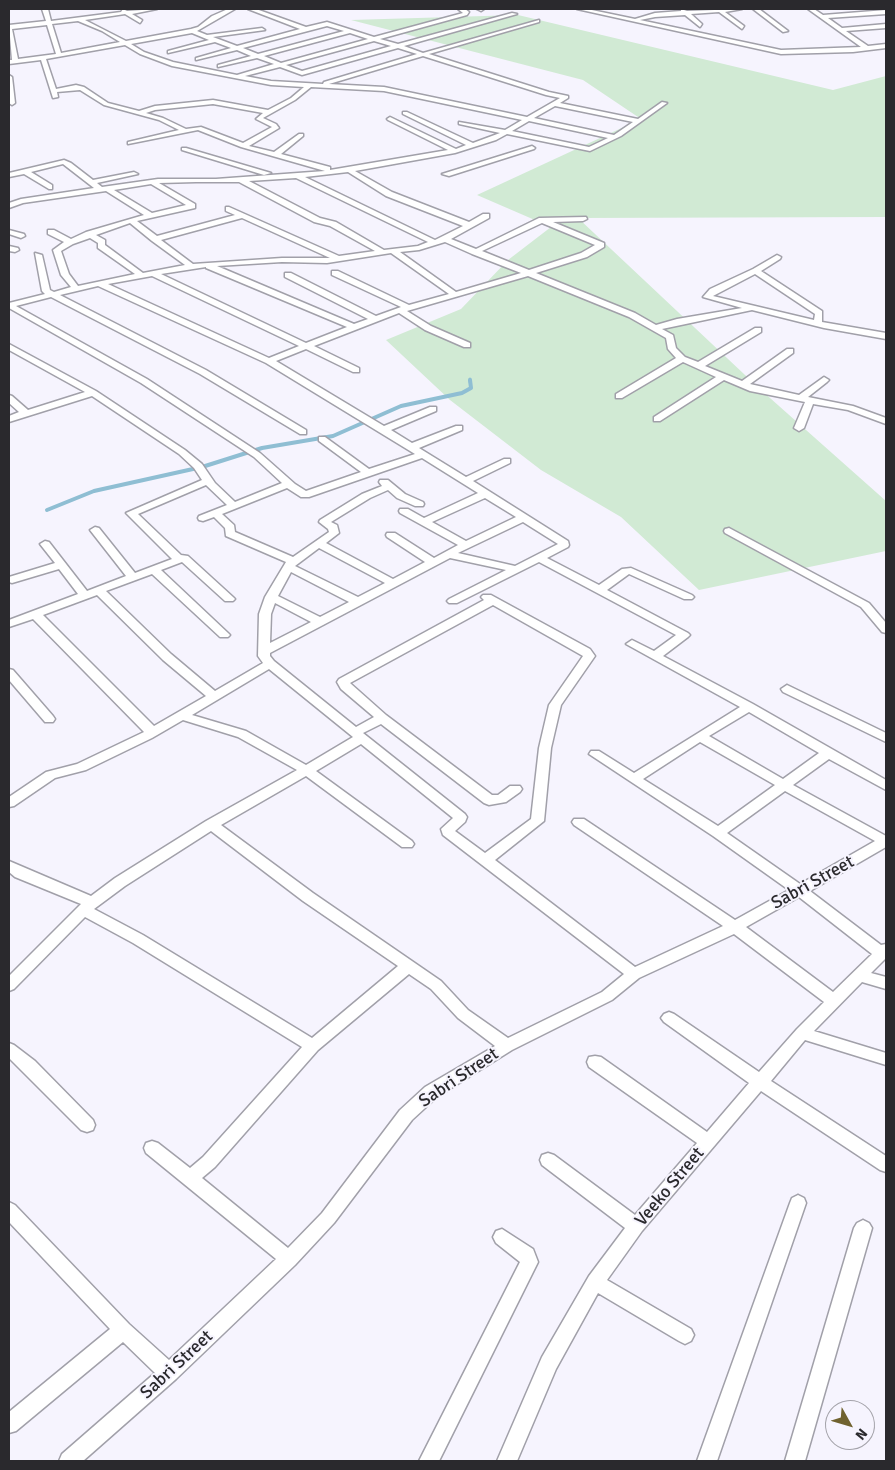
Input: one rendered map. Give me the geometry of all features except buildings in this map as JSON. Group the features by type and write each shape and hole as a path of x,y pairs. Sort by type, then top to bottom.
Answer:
{"street":[{"path":"45,9 59,55"},
{"path":"154,9 123,11 79,19 9,27 12,62 192,31 200,28 214,17 232,9"},
{"path":"251,9 306,30"},
{"path":"237,77 372,38 465,14 466,12 461,9"},
{"path":"580,9 781,52 886,46"},
{"path":"633,20 684,11 739,9"},
{"path":"756,9 785,31"},
{"path":"811,9 866,48"},
{"path":"719,10 742,27"},
{"path":"123,11 140,22"},
{"path":"684,11 700,25"},
{"path":"822,17 886,12"},
{"path":"270,83 514,14"},
{"path":"79,19 158,60 270,83 384,89 615,137"},
{"path":"243,146 276,128 274,125 259,119 313,86 537,21"},
{"path":"198,59 327,24 548,94 566,97 471,150 458,150 349,170 297,176"},
{"path":"841,30 886,26"},
{"path":"205,36 262,30"},
{"path":"192,31 302,73"},
{"path":"220,66 348,32"},
{"path":"170,52 214,40"},
{"path":"43,58 54,94 79,88 106,104 141,112 169,122 183,130"},
{"path":"9,78 12,103"},
{"path":"141,112 155,108 212,102 269,112"},
{"path":"461,123 586,150 594,149 615,137 664,103"},
{"path":"553,104 639,121"},
{"path":"405,113 471,150"},
{"path":"390,119 458,150"},
{"path":"130,144 183,130 199,128 243,146 273,166 434,242"},
{"path":"9,206 21,201 152,182 241,180 273,166 301,135"},
{"path":"446,174 532,148"},
{"path":"184,149 273,166 334,171"},
{"path":"478,158 487,162"},
{"path":"9,174 64,162 91,182 151,216"},
{"path":"349,170 389,194 469,225"},
{"path":"25,171 50,187"},
{"path":"91,182 134,174"},
{"path":"241,180 317,220 334,224 383,252"},
{"path":"76,288 65,275 57,250 89,234 132,220 192,206 152,182"},
{"path":"229,209 338,260"},
{"path":"155,239 243,215"},
{"path":"423,454 306,495 289,484 252,452 144,381 9,305 52,293 192,266 282,260 327,262 419,248 445,239 486,216"},
{"path":"476,252 542,220 583,219"},
{"path":"132,220 192,266"},
{"path":"268,361 404,309 484,287 584,255 601,245 542,220"},
{"path":"9,232 21,236"},
{"path":"51,232 70,242"},
{"path":"89,234 102,242 101,246 142,275"},
{"path":"445,239 632,315 670,337 672,349 682,359 698,366 753,388 850,408 886,421"},
{"path":"393,251 455,294"},
{"path":"38,255 46,291 202,372 303,432"},
{"path":"777,258 707,297 818,323 886,336"},
{"path":"207,265 354,327"},
{"path":"756,271 819,313 818,323"},
{"path":"152,273 356,370"},
{"path":"335,273 404,309 428,328 467,345"},
{"path":"288,275 376,319"},
{"path":"99,283 268,361 384,429 484,494 564,542 564,545 453,601"},
{"path":"656,328 677,322 754,308"},
{"path":"698,366 758,330"},
{"path":"11,350 93,393 182,452 200,468 208,481 234,506"},
{"path":"744,384 790,351"},
{"path":"619,396 682,359"},
{"path":"657,419 724,376"},
{"path":"799,428 806,399 824,380"},
{"path":"9,419 93,393"},
{"path":"9,398 26,413"},
{"path":"384,429 433,409"},
{"path":"412,447 458,428"},
{"path":"322,439 390,486 401,496 418,504"},
{"path":"465,481 507,460"},
{"path":"179,559 131,513 208,481"},
{"path":"202,518 289,484"},
{"path":"390,486 366,496 324,522 333,527 334,533 291,564 272,597 265,614 264,656 270,664 460,816 460,819 448,832 634,974"},
{"path":"423,522 484,494"},
{"path":"404,511 466,544"},
{"path":"215,513 230,526 230,534 291,564 358,602"},
{"path":"264,651 466,544 523,518"},
{"path":"95,530 133,577"},
{"path":"729,530 865,605 886,630"},
{"path":"391,535 433,562"},
{"path":"318,543 393,584"},
{"path":"45,544 85,595"},
{"path":"447,554 516,569"},
{"path":"9,624 184,558 229,599"},
{"path":"539,558 684,635 655,656"},
{"path":"12,580 61,565"},
{"path":"153,569 224,635"},
{"path":"599,590 626,570 688,597"},
{"path":"99,590 168,657 215,697"},
{"path":"475,590 586,652 589,656 555,705 545,748 537,821 486,860"},
{"path":"272,597 321,622"},
{"path":"493,600 343,682 345,686 382,718 489,800 501,799 515,789"},
{"path":"35,614 152,732"},
{"path":"632,644 749,707 886,786"},
{"path":"9,803 51,775 81,766 183,716 270,664"},
{"path":"9,673 49,719"},
{"path":"787,689 886,738"},
{"path":"634,779 749,707"},
{"path":"183,716 242,734 306,770 407,844"},
{"path":"9,985 88,907 120,882 211,824 260,798 306,770 382,718"},
{"path":"700,736 886,841"},
{"path":"718,833 828,753"},
{"path":"595,754 718,833 884,951"},
{"path":"579,822 735,927 834,1002"},
{"path":"211,824 308,898 436,984 463,1014 507,1046"},
{"name":"Sabri Street","path":"69,1461 169,1373 289,1259 328,1218 406,1115 431,1092 507,1046 607,996 634,974 735,927 886,841"},
{"path":"9,866 88,907 313,1046"},
{"name":"Veeko Street","path":"507,1461 549,1363 595,1282 636,1226 802,1033 884,951"},
{"path":"190,1178 209,1162 313,1046 409,965"},
{"path":"860,976 886,983"},
{"path":"669,1018 760,1082 886,1165"},
{"path":"802,1033 886,1059"},
{"path":"9,1049 29,1066 87,1125"},
{"path":"596,1062 708,1142"},
{"path":"152,1148 289,1259"},
{"path":"548,1160 636,1226"},
{"path":"707,1461 798,1203"},
{"path":"9,1210 123,1330 169,1373"},
{"path":"795,1461 863,1228"},
{"path":"429,1461 529,1262 527,1255 502,1237"},
{"path":"595,1282 685,1334"},
{"path":"9,1424 123,1330"}],"green space":[{"path":"518,15 833,90 886,76 886,217 578,218 761,390 886,501 886,551 699,590 621,517 541,470 450,400 386,340 461,309 508,260 551,227 477,195 641,119 583,80 351,20"}],"waterway":[{"path":"47,510 94,491 202,467 262,448 333,436 401,406 462,393 471,388 470,380"}]}
